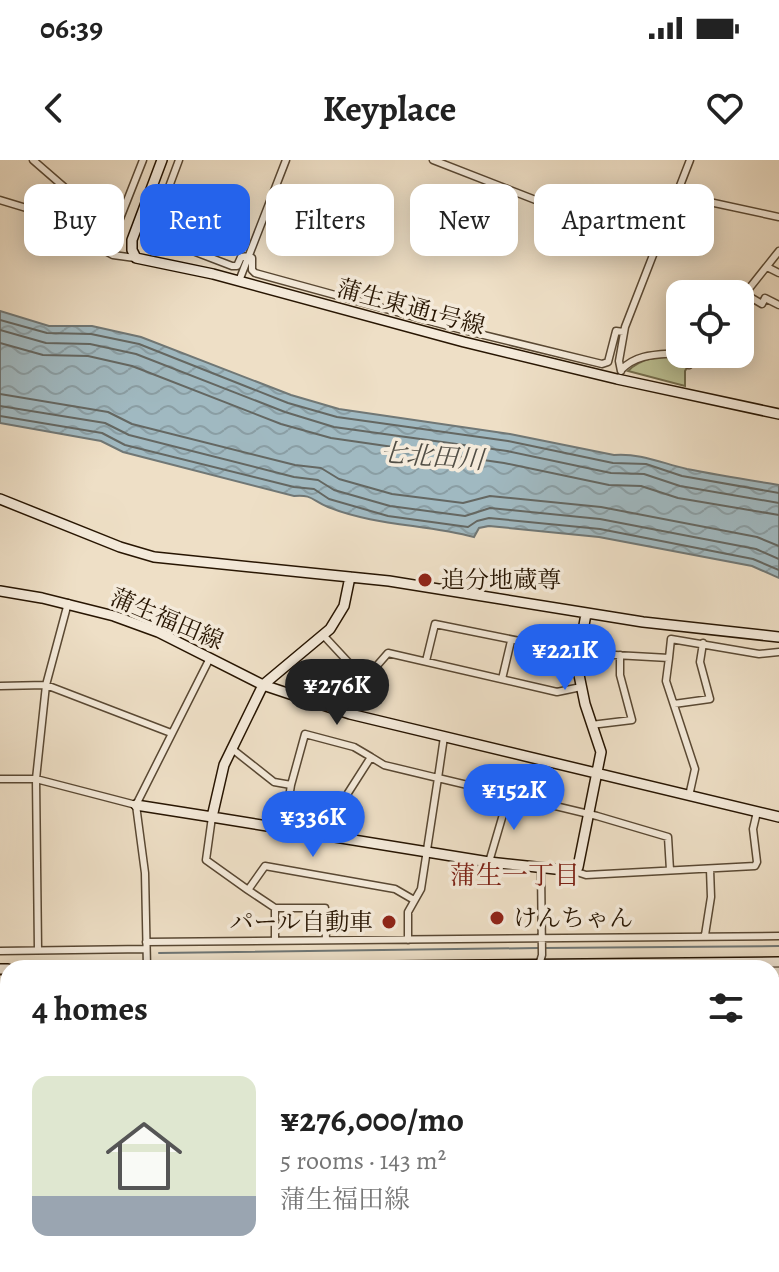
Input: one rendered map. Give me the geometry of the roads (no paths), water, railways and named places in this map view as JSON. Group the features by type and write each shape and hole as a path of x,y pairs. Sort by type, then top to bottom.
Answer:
{"street":[{"path":"33,160 94,213 119,221 143,160"},
{"path":"136,258 132,240 162,160"},
{"path":"170,184 179,160"},
{"path":"250,253 286,160"},
{"path":"433,160 534,199"},
{"path":"681,184 690,160"},
{"path":"0,200 24,208"},
{"path":"714,203 779,217"},
{"path":"754,283 779,251"},
{"path":"121,256 136,258"},
{"path":"206,256 237,266 241,257 249,256"},
{"path":"239,281 249,256"},
{"path":"249,256 255,273 459,329 602,364 608,362 616,331 624,332"},
{"path":"619,375 624,332 653,256"},
{"name":"蒲生東通1号線","path":"136,258 239,281 464,342 779,414"},
{"path":"767,267 779,273"},
{"path":"754,301 762,304 765,298 779,305"},
{"path":"619,375 636,359 666,354"},
{"path":"0,499 120,547 154,557 432,587 586,614 779,637"},
{"path":"326,940 325,908 275,908 206,860 219,785 231,748 263,685 324,636 344,606 350,577"},
{"name":"蒲生福田線","path":"0,591 68,603 114,616 158,632 263,685 350,714 779,817"},
{"path":"38,950 36,779 46,685 68,603"},
{"path":"574,871 578,867 601,752 581,687 579,653 586,614"},
{"path":"426,661 435,624 579,653 669,658"},
{"path":"324,636 367,677"},
{"path":"689,796 695,769 666,681 671,639 759,654 779,652"},
{"path":"502,679 511,641"},
{"path":"674,704 710,699 700,662 703,643"},
{"path":"350,714 354,693 388,653 557,692 581,687"},
{"path":"591,725 632,720 620,675 620,655"},
{"path":"147,960 145,873 136,805 210,658"},
{"path":"0,686 46,685 171,733"},
{"path":"284,829 291,785 305,734 354,747 384,765 589,814 668,837 670,870"},
{"path":"408,940 408,912 421,889 444,737"},
{"path":"231,748 274,782 291,785"},
{"path":"340,838 348,793 371,757"},
{"path":"0,779 36,779 136,805 587,875 757,865 753,829 757,812"},
{"path":"489,862 509,794"},
{"path":"248,890 265,866 395,889 414,900"},
{"path":"540,960 541,869"},
{"path":"705,935 711,897 710,869"},
{"path":"275,908 275,941"},
{"path":"0,951 326,940 779,936"}],"water":[{"name":"七北田川","path":"0,311 49,326 92,326 141,337 291,395 339,409 510,434 779,485 779,578 752,566 599,537 489,526 479,528 474,537 364,518 328,507 309,497 294,496 123,452 101,441 0,423"}],"waterway":[{"path":"544,948 779,946"},
{"path":"159,953 538,948"}],"place":[{"name":"追分地蔵尊","path":"425,580"},
{"name":"けんちゃん","path":"497,918"},
{"name":"パール自動車","path":"389,922"}],"district":[{"name":"蒲生一丁目","path":"515,875"}]}
